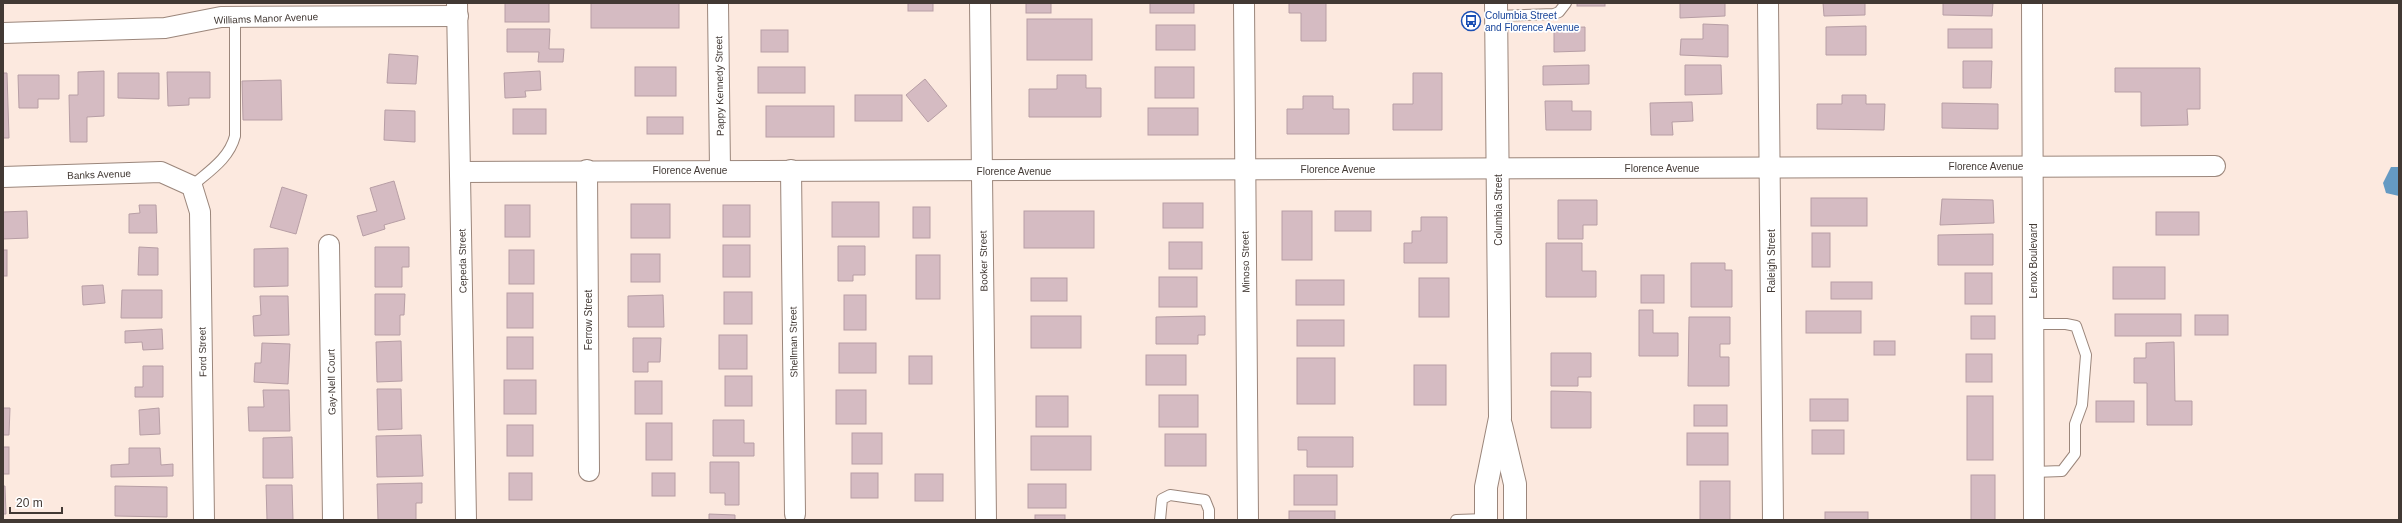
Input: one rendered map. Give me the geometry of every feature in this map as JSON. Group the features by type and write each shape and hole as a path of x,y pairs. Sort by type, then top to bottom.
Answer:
{"street":[{"name":"Pappy Kennedy Street","path":"718,3 720,170"},
{"name":"Booker Street","path":"980,3 986,520"},
{"name":"Minoso Street","path":"1244,3 1244,169 1248,520"},
{"name":"Raleigh Street","path":"1768,3 1773,520"},
{"name":"Lenox Boulevard","path":"2032,3 2034,520"},
{"name":"Williams Manor Avenue","path":"3,33 165,28 222,17 458,9"},
{"name":"Cepeda Street","path":"458,9 466,520"},
{"name":"Columbia Street","path":"1486,519 1486,487 1500,418 1496,9"},
{"name":"Florence Avenue","path":"461,172 587,170 982,171 2215,166"},
{"name":"Ferrow Street","path":"587,170 589,471"},
{"name":"Shellman Street","path":"791,170 795,514"},
{"name":"Banks Avenue","path":"3,177 161,172 192,186"},
{"name":"Ford Street","path":"192,186 200,212 204,520"},
{"name":"Gay-Nell Court","path":"330,245 333,520"},
{"name":"Columbia Street","path":"1500,418 1515,484 1515,520"}],"lane":[{"path":"1496,9 1554,14 1559,12 1566,3"},
{"path":"192,186 226,156 232,148 235,136 235,17"},
{"path":"2034,324 2066,324 2076,326 2086,355 2082,405 2076,424 2075,454 2062,471 2034,472"},
{"path":"1160,520 1162,499 1170,495 1205,500 1209,510 1209,520"},
{"path":"1456,520 1486,519"}],"water":[{"path":"2391,167 2399,167 2399,196 2386,193 2383,183"}],"building":[{"path":"505,3 549,3 549,22 505,22"},
{"path":"591,3 679,3 679,28 591,28"},
{"path":"908,3 933,3 933,11 908,11"},
{"path":"1026,3 1051,3 1051,13 1026,13"},
{"path":"1150,3 1194,3 1194,13 1150,13"},
{"path":"1289,3 1326,3 1326,41 1301,41 1301,13 1289,13"},
{"path":"1577,3 1605,3 1605,6 1577,6"},
{"path":"1680,3 1725,3 1725,16 1680,18"},
{"path":"1823,3 1865,3 1865,15 1824,16"},
{"path":"1943,3 1993,3 1992,16 1943,15"},
{"path":"1027,19 1092,19 1092,60 1027,60"},
{"path":"1703,24 1728,25 1728,57 1680,55 1681,39 1703,39"},
{"path":"1156,25 1195,25 1195,50 1156,50"},
{"path":"1866,26 1866,55 1826,55 1826,27"},
{"path":"1585,27 1585,51 1554,52 1554,28"},
{"path":"507,29 550,29 549,49 564,49 563,62 538,62 539,52 507,52"},
{"path":"1948,29 1992,29 1992,48 1948,48"},
{"path":"761,30 788,30 788,52 761,52"},
{"path":"389,54 418,56 416,84 387,83"},
{"path":"1963,61 1992,61 1991,88 1963,88"},
{"path":"1589,65 1589,84 1543,85 1543,66"},
{"path":"1685,65 1721,65 1722,94 1685,95"},
{"path":"635,67 676,67 676,96 635,96"},
{"path":"758,67 805,67 805,93 758,93"},
{"path":"1155,67 1194,67 1194,98 1155,98"},
{"path":"2115,68 2200,68 2200,109 2187,109 2188,125 2141,126 2141,92 2115,92"},
{"path":"104,71 104,116 87,117 87,142 70,142 69,95 78,95 78,72"},
{"path":"540,71 541,90 525,91 526,97 505,98 504,73"},
{"path":"167,72 210,72 210,98 189,98 189,105 168,106"},
{"path":"3,73 7,73 9,138 3,138"},
{"path":"118,73 159,73 159,99 118,98"},
{"path":"1413,73 1442,73 1442,130 1393,130 1393,104 1413,104"},
{"path":"18,75 59,75 59,99 38,99 38,108 19,108"},
{"path":"1057,75 1086,75 1086,88 1101,88 1101,117 1029,117 1029,89 1057,89"},
{"path":"925,79 947,106 928,122 906,95"},
{"path":"281,80 282,120 243,120 242,81"},
{"path":"855,95 902,95 902,121 855,121"},
{"path":"1842,95 1866,95 1866,104 1885,104 1884,130 1817,129 1817,104 1842,104"},
{"path":"1303,96 1333,96 1333,109 1349,109 1349,134 1287,134 1287,109 1303,109"},
{"path":"1545,101 1572,101 1572,111 1591,111 1591,130 1546,130"},
{"path":"1692,102 1693,121 1672,122 1673,135 1651,135 1650,103"},
{"path":"1942,103 1998,104 1998,129 1942,128"},
{"path":"766,106 834,106 834,137 766,137"},
{"path":"1148,108 1198,108 1198,135 1148,135"},
{"path":"513,109 546,109 546,134 513,134"},
{"path":"385,110 415,111 415,142 384,140"},
{"path":"647,117 683,117 683,134 647,134"},
{"path":"394,181 405,219 384,225 385,229 363,236 357,216 377,211 370,188"},
{"path":"282,187 307,195 296,234 270,227"},
{"path":"1811,198 1867,198 1867,226 1811,226"},
{"path":"1942,199 1993,200 1994,223 1940,225"},
{"path":"1558,200 1597,200 1597,225 1583,225 1583,239 1558,239"},
{"path":"832,202 879,202 879,237 832,237"},
{"path":"1163,203 1203,203 1203,228 1163,228"},
{"path":"631,204 670,204 670,238 631,238"},
{"path":"139,205 156,205 157,233 129,233 129,214 140,213"},
{"path":"505,205 530,205 530,237 505,237"},
{"path":"723,205 750,205 750,237 723,237"},
{"path":"913,207 930,207 930,238 913,238"},
{"path":"27,211 28,238 3,239 3,212"},
{"path":"1024,211 1094,211 1094,248 1024,248"},
{"path":"1282,211 1312,211 1312,260 1282,260"},
{"path":"1335,211 1371,211 1371,231 1335,231"},
{"path":"2156,212 2199,212 2199,235 2156,235"},
{"path":"1421,217 1447,217 1447,263 1404,263 1404,243 1412,243 1412,231 1421,231"},
{"path":"1812,233 1830,233 1830,267 1812,267"},
{"path":"1993,234 1993,265 1938,265 1938,235"},
{"path":"1169,242 1202,242 1202,269 1169,269"},
{"path":"1546,243 1582,243 1582,271 1596,271 1596,297 1546,297"},
{"path":"723,245 750,245 750,277 723,277"},
{"path":"838,246 865,246 865,275 853,275 853,281 838,281"},
{"path":"139,247 158,248 158,275 138,275"},
{"path":"375,247 409,247 409,267 402,267 402,287 375,287"},
{"path":"288,248 288,286 254,287 254,249"},
{"path":"3,250 7,250 7,276 3,276"},
{"path":"509,250 534,250 534,284 509,284"},
{"path":"631,254 660,254 660,282 631,282"},
{"path":"916,255 940,255 940,299 916,299"},
{"path":"1691,263 1725,263 1725,270 1732,270 1732,307 1691,307"},
{"path":"2113,267 2165,267 2165,299 2113,299"},
{"path":"1965,273 1992,273 1992,304 1965,304"},
{"path":"1641,275 1664,275 1664,303 1641,303"},
{"path":"1159,277 1197,277 1197,307 1159,307"},
{"path":"1031,278 1067,278 1067,301 1031,301"},
{"path":"1419,278 1449,278 1449,317 1419,317"},
{"path":"1296,280 1344,280 1344,305 1296,305"},
{"path":"1831,282 1872,282 1872,299 1831,299"},
{"path":"103,285 105,303 83,305 82,286"},
{"path":"122,290 162,290 162,318 121,318"},
{"path":"724,292 752,292 752,324 724,324"},
{"path":"507,293 533,293 533,328 507,328"},
{"path":"375,294 405,294 404,315 400,315 400,335 375,335"},
{"path":"663,295 664,327 628,327 628,296"},
{"path":"844,295 866,295 866,330 844,330"},
{"path":"260,296 288,296 289,335 254,336 253,316 261,315"},
{"path":"1639,310 1653,310 1653,333 1678,333 1678,356 1639,356"},
{"path":"1806,311 1861,311 1861,333 1806,333"},
{"path":"2115,314 2181,314 2181,336 2115,336"},
{"path":"2195,315 2228,315 2228,335 2195,335"},
{"path":"1031,316 1081,316 1081,348 1031,348"},
{"path":"1205,316 1205,335 1198,335 1198,344 1156,344 1156,317"},
{"path":"1971,316 1995,316 1995,339 1971,339"},
{"path":"1689,317 1730,317 1730,344 1720,344 1720,357 1729,357 1729,386 1688,386"},
{"path":"1297,320 1344,320 1344,346 1297,346"},
{"path":"162,329 163,349 143,350 142,342 125,343 125,331"},
{"path":"719,335 747,335 747,369 719,369"},
{"path":"507,337 533,337 533,369 507,369"},
{"path":"633,338 661,338 660,362 648,362 648,372 633,372"},
{"path":"401,341 402,381 377,382 376,342"},
{"path":"1874,341 1895,341 1895,355 1874,355"},
{"path":"2174,342 2175,401 2192,401 2192,425 2147,425 2147,383 2134,383 2134,358 2146,358 2146,343"},
{"path":"262,343 290,344 288,384 254,382 255,363 261,363"},
{"path":"839,343 876,343 876,373 839,373"},
{"path":"1551,353 1591,353 1591,377 1578,377 1578,386 1551,386"},
{"path":"1966,354 1992,354 1992,382 1966,382"},
{"path":"1146,355 1186,355 1186,385 1146,385"},
{"path":"909,356 932,356 932,384 909,384"},
{"path":"1297,358 1335,358 1335,404 1297,404"},
{"path":"1414,365 1446,365 1446,405 1414,405"},
{"path":"143,366 163,366 163,397 135,397 135,387 143,387"},
{"path":"725,376 752,376 752,406 725,406"},
{"path":"504,380 536,380 536,414 504,414"},
{"path":"635,381 662,381 662,414 635,414"},
{"path":"377,389 401,389 402,429 378,430"},
{"path":"263,390 289,390 290,431 249,431 248,407 264,407"},
{"path":"836,390 866,390 866,424 836,424"},
{"path":"1551,391 1591,392 1591,428 1551,428"},
{"path":"1159,395 1198,395 1198,427 1159,427"},
{"path":"1036,396 1068,396 1068,427 1036,427"},
{"path":"1967,396 1993,396 1993,460 1967,460"},
{"path":"1810,399 1848,399 1848,421 1810,421"},
{"path":"2096,401 2134,401 2134,422 2096,422"},
{"path":"1694,405 1727,405 1727,426 1694,426"},
{"path":"3,408 10,408 9,435 3,435"},
{"path":"159,408 160,434 140,435 139,410"},
{"path":"713,420 744,420 744,443 754,443 754,456 713,456"},
{"path":"646,423 672,423 672,460 646,460"},
{"path":"507,425 533,425 533,456 507,456"},
{"path":"1812,430 1844,430 1844,454 1812,454"},
{"path":"852,433 882,433 882,464 852,464"},
{"path":"1687,433 1728,433 1728,465 1687,465"},
{"path":"1165,434 1206,434 1206,466 1165,466"},
{"path":"421,435 423,476 377,477 376,436"},
{"path":"1031,436 1091,436 1091,470 1031,470"},
{"path":"292,437 293,478 263,478 263,438"},
{"path":"1298,437 1353,437 1353,467 1307,467 1307,450 1298,450"},
{"path":"3,447 9,447 9,474 3,474"},
{"path":"129,448 160,448 161,465 173,464 173,476 111,477 111,465 129,464"},
{"path":"710,462 739,462 739,505 725,505 725,493 710,493"},
{"path":"509,473 532,473 532,500 509,500"},
{"path":"652,473 675,473 675,496 652,496"},
{"path":"851,473 878,473 878,498 851,498"},
{"path":"915,474 943,474 943,501 915,501"},
{"path":"1294,475 1337,475 1337,505 1294,505"},
{"path":"1971,475 1995,475 1995,520 1971,520"},
{"path":"1700,481 1730,481 1730,520 1700,520"},
{"path":"422,483 422,503 416,503 416,520 378,520 377,484"},
{"path":"1028,484 1066,484 1066,508 1028,508"},
{"path":"266,485 292,485 293,520 267,520"},
{"path":"3,486 5,486 6,514 3,514"},
{"path":"115,486 167,487 167,517 115,516"},
{"path":"1289,511 1335,511 1335,520 1289,520"},
{"path":"1825,512 1868,512 1868,520 1825,520"},
{"path":"709,514 735,515 735,520 709,520"},
{"path":"1035,515 1065,515 1065,520 1035,520"}],"place":[{"name":"Columbia Street and Florence Avenue","path":"1471,21"}]}
